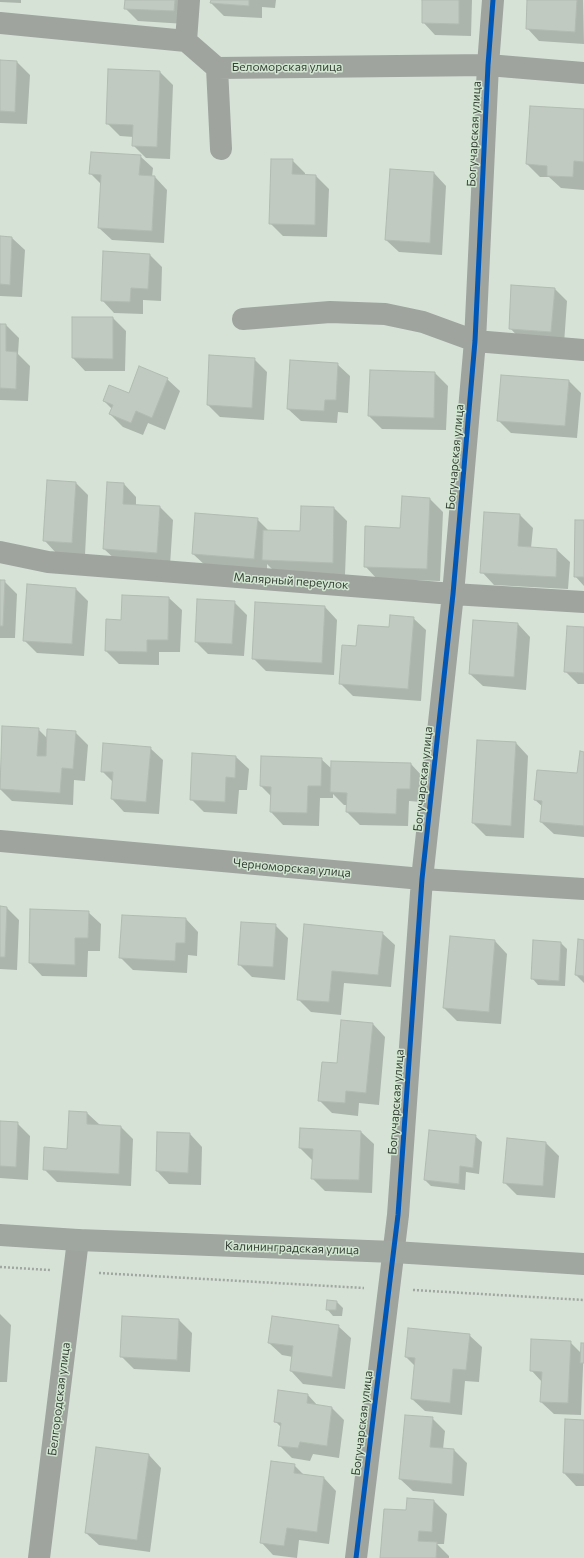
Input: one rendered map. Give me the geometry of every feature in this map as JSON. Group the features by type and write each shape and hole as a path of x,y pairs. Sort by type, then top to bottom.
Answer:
{"main road":[{"name":"Калининградская улица","path":"0,1235 78,1240 394,1252 584,1264"}],"street":[{"path":"0,23 186,41 189,0"},
{"name":"Богучарская улица","path":"356,1558 398,1215 422,880 454,594 475,340 488,65 494,0"},
{"name":"Беломорская улица","path":"186,41 217,68 488,65 584,73"},
{"path":"217,68 221,149"},
{"path":"243,319 330,312 384,314 423,322 475,340 584,350"},
{"name":"Малярный переулок","path":"0,552 48,562 454,594 584,602"},
{"name":"Черноморская улица","path":"0,841 422,880 584,889"},
{"name":"Белгородская улица","path":"39,1558 78,1240"}],"path":[{"path":"0,1267 584,1300"}],"building":[{"path":"125,0 175,0 174,11 124,9"},
{"path":"211,0 249,0 249,6 210,3"},
{"path":"422,0 459,0 459,24 422,23"},
{"path":"527,0 577,0 575,32 526,29"},
{"path":"0,60 17,61 15,112 0,111"},
{"path":"108,69 160,71 157,147 132,146 133,125 106,124"},
{"path":"530,106 584,109 584,162 574,161 573,177 547,176 547,166 526,164"},
{"path":"91,152 141,155 139,175 155,176 152,231 98,228 101,175 89,174"},
{"path":"271,159 293,159 292,174 316,175 315,225 269,224"},
{"path":"390,169 434,172 430,243 385,240"},
{"path":"0,236 12,237 10,285 0,284"},
{"path":"103,251 150,254 148,289 131,288 130,302 101,301"},
{"path":"511,285 555,288 551,332 509,329"},
{"path":"72,317 113,317 113,359 72,358"},
{"path":"0,324 6,324 6,351 17,352 16,389 0,388"},
{"path":"209,355 255,358 252,408 207,405"},
{"path":"290,360 338,363 336,400 325,400 324,411 287,409"},
{"path":"139,366 168,378 152,418 136,411 131,423 109,414 113,405 103,401 109,385 129,393"},
{"path":"370,370 435,372 434,418 368,416"},
{"path":"501,375 569,380 565,426 497,421"},
{"path":"47,480 76,482 72,543 43,541"},
{"path":"107,482 124,483 123,504 160,506 157,553 103,549"},
{"path":"402,496 430,498 427,569 364,567 365,526 400,528"},
{"path":"301,506 334,507 333,563 262,560 263,530 300,531"},
{"path":"484,512 520,514 518,546 557,549 556,577 480,573"},
{"path":"195,513 258,518 254,559 192,554"},
{"path":"575,520 584,520 584,577 574,577"},
{"path":"0,580 5,580 3,626 0,626"},
{"path":"27,584 76,588 72,644 23,641"},
{"path":"122,595 169,597 168,640 147,640 147,652 105,651 106,619 121,620"},
{"path":"197,599 235,601 232,644 195,642"},
{"path":"255,602 325,606 322,663 252,659"},
{"path":"390,615 414,617 408,689 339,684 342,645 356,646 358,625 389,627"},
{"path":"473,620 518,623 514,677 469,674"},
{"path":"567,626 584,627 584,673 564,672"},
{"path":"2,726 39,728 37,756 46,756 47,729 76,731 73,769 62,768 60,793 0,789"},
{"path":"477,740 516,742 511,826 472,823"},
{"path":"103,743 151,747 146,802 111,799 113,772 101,772"},
{"path":"580,751 584,752 584,826 540,822 542,801 534,800 537,770 577,773"},
{"path":"192,753 236,756 235,778 226,777 225,802 190,800"},
{"path":"261,756 322,758 321,786 308,786 307,813 270,812 271,787 260,786"},
{"path":"331,761 411,763 410,789 397,789 396,814 346,812 347,793 330,792"},
{"path":"0,906 7,907 5,957 0,957"},
{"path":"30,909 89,911 88,938 75,938 75,965 29,963"},
{"path":"122,915 186,918 185,943 176,943 175,961 119,958"},
{"path":"241,922 276,924 273,967 238,965"},
{"path":"304,924 383,932 378,975 332,971 329,1002 297,1000"},
{"path":"450,936 495,940 489,1012 443,1008"},
{"path":"578,939 584,940 584,976 575,975"},
{"path":"533,940 561,942 559,981 531,979"},
{"path":"341,1020 373,1023 366,1093 346,1091 345,1103 318,1101 322,1062 337,1063"},
{"path":"69,1111 87,1112 87,1124 121,1126 119,1174 43,1170 44,1147 67,1149"},
{"path":"0,1121 18,1122 16,1167 0,1166"},
{"path":"300,1128 361,1131 359,1180 311,1179 313,1149 299,1148"},
{"path":"429,1130 476,1135 473,1168 460,1166 459,1184 424,1180"},
{"path":"157,1132 190,1133 188,1173 156,1171"},
{"path":"507,1138 546,1142 543,1186 503,1183"},
{"path":"327,1300 337,1301 336,1310 326,1310"},
{"path":"122,1316 179,1319 177,1360 120,1357"},
{"path":"272,1316 339,1325 332,1377 290,1371 293,1346 268,1343"},
{"path":"408,1328 470,1334 466,1370 453,1369 450,1403 411,1399 415,1358 405,1357"},
{"path":"531,1339 571,1341 568,1403 540,1402 542,1372 530,1371"},
{"path":"581,1343 584,1343 584,1363 580,1363"},
{"path":"278,1390 308,1394 307,1403 332,1407 327,1446 300,1442 298,1448 278,1446 281,1423 274,1422"},
{"path":"405,1415 433,1417 430,1447 454,1449 452,1484 399,1479"},
{"path":"565,1419 584,1420 584,1474 563,1473"},
{"path":"96,1447 149,1454 137,1540 85,1533"},
{"path":"271,1461 295,1464 294,1473 324,1477 317,1532 287,1528 284,1546 260,1543"},
{"path":"407,1498 434,1500 432,1532 419,1531 418,1541 437,1542 436,1558 380,1558 384,1509 406,1510"}],"cycle path":[{"path":"356,1558 398,1215 422,879 453,594 475,341 488,65 493,0"}]}
